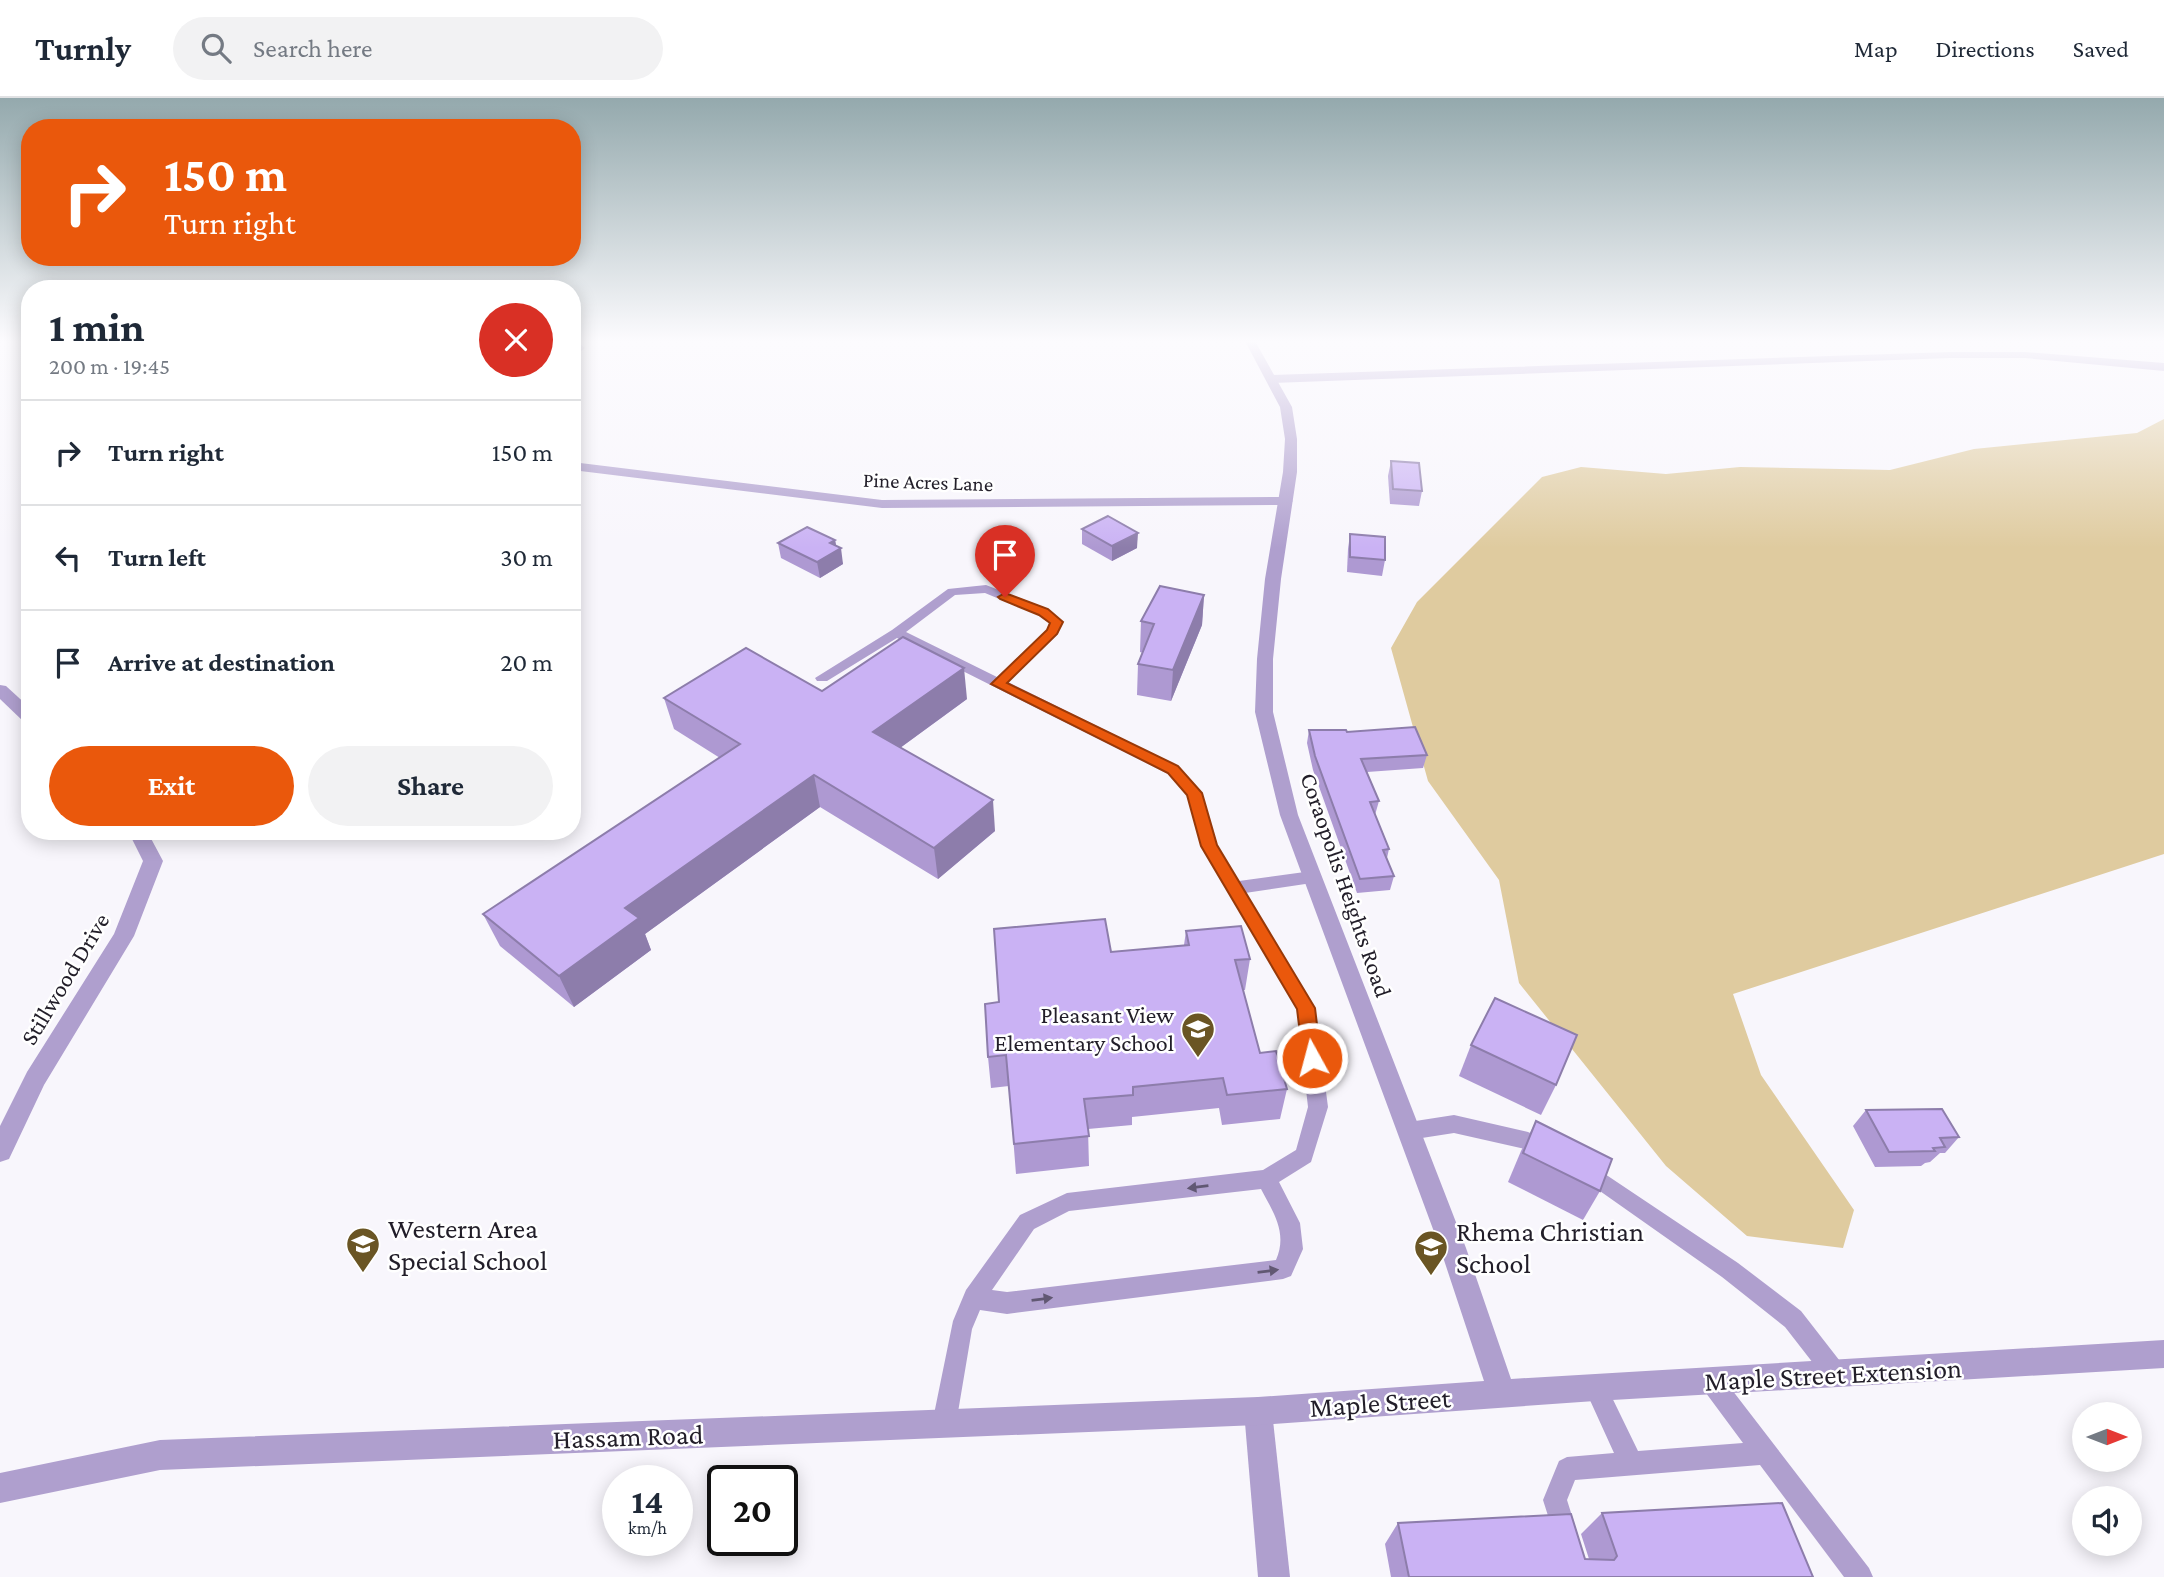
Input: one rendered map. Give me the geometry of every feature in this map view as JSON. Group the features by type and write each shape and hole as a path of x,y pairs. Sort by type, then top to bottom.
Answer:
{"street":[{"name":"Coraopolis Heights Road","path":"1286,410 1291,439 1290,472 1265,659 1264,712 1289,815 1453,1248 1502,1393"},
{"name":"Pine Acres Lane","path":"581,467 882,504 1286,501"},
{"path":"0,690 21,710"},
{"name":"Stillwood Drive","path":"0,1151 35,1079 124,936 153,861 142,840"},
{"name":"Maple Street Extension","path":"1502,1393 2164,1354"},
{"name":"Maple Street","path":"1258,1412 1502,1393"},
{"path":"1258,1412 1274,1577"},
{"name":"Hassam Road","path":"0,1488 160,1455 1258,1412"}],"lane":[{"path":"822,677 897,634 952,592 986,589 1043,612 1056,622 1053,631 998,684"},
{"path":"897,634 1173,770 1194,793 1209,846 1306,1008 1318,1107 1304,1156 1266,1179 1067,1202 1027,1222 974,1297 961,1329 944,1424"},
{"path":"1236,888 1312,877"},
{"path":"1409,1131 1454,1124 1528,1141 1600,1178 1793,1319 1835,1373"},
{"path":"974,1297 1007,1303 1283,1269 1292,1249 1290,1223 1266,1179"},
{"path":"1711,1381 1860,1577"},
{"path":"1595,1387 1631,1464"},
{"path":"1571,1551 1555,1500 1567,1469 1767,1453"}],"shaded area":[{"path":"2164,419 2164,854 1733,994 1761,1075 1854,1210 1843,1248 1747,1236 1666,1166 1519,983 1499,880 1428,781 1391,648 1417,602 1542,477 1581,467 1666,474 1740,467 1890,470 1974,449 2137,433"}],"building":[{"path":"1391,461 1419,463 1422,491 1393,489"},
{"path":"1108,516 1138,533 1112,546 1082,529"},
{"path":"807,527 835,540 830,543 841,548 817,562 778,543"},
{"path":"1350,534 1385,537 1385,560 1350,557"},
{"path":"1160,586 1204,595 1173,670 1138,664 1154,624 1141,621"},
{"path":"903,637 964,668 873,732 993,800 934,848 814,775 625,908 639,918 559,976 483,914 740,744 664,698 746,648 822,691"},
{"path":"1415,727 1427,755 1361,759 1379,801 1370,802 1389,849 1383,850 1394,876 1360,879 1315,756 1309,730 1347,732"},
{"path":"1105,919 1111,952 1189,945 1186,931 1241,926 1250,959 1235,960 1260,1053 1276,1051 1287,1089 1227,1095 1223,1078 1133,1087 1133,1095 1084,1099 1089,1136 1014,1144 1006,1055 988,1057 985,1004 999,1002 994,929"},
{"path":"1495,998 1577,1035 1556,1085 1471,1045"},
{"path":"1942,1109 1959,1137 1940,1138 1945,1147 1933,1148 1935,1151 1889,1152 1866,1110"},
{"path":"1536,1121 1612,1159 1600,1191 1523,1153"},
{"path":"1782,1503 1813,1577 1409,1577 1398,1523 1571,1514 1585,1559 1614,1560 1617,1556 1602,1513"}],"place":[{"name":"Pleasant View Elementary School","path":"1198,1059"},
{"name":"Western Area Special School","path":"363,1274"},
{"name":"Rhema Christian School","path":"1431,1277"}],"route":[{"path":"1005,597 1043,612 1056,622 1053,631 998,684 1173,770 1194,793 1209,846 1306,1008 1312,1058"}]}
